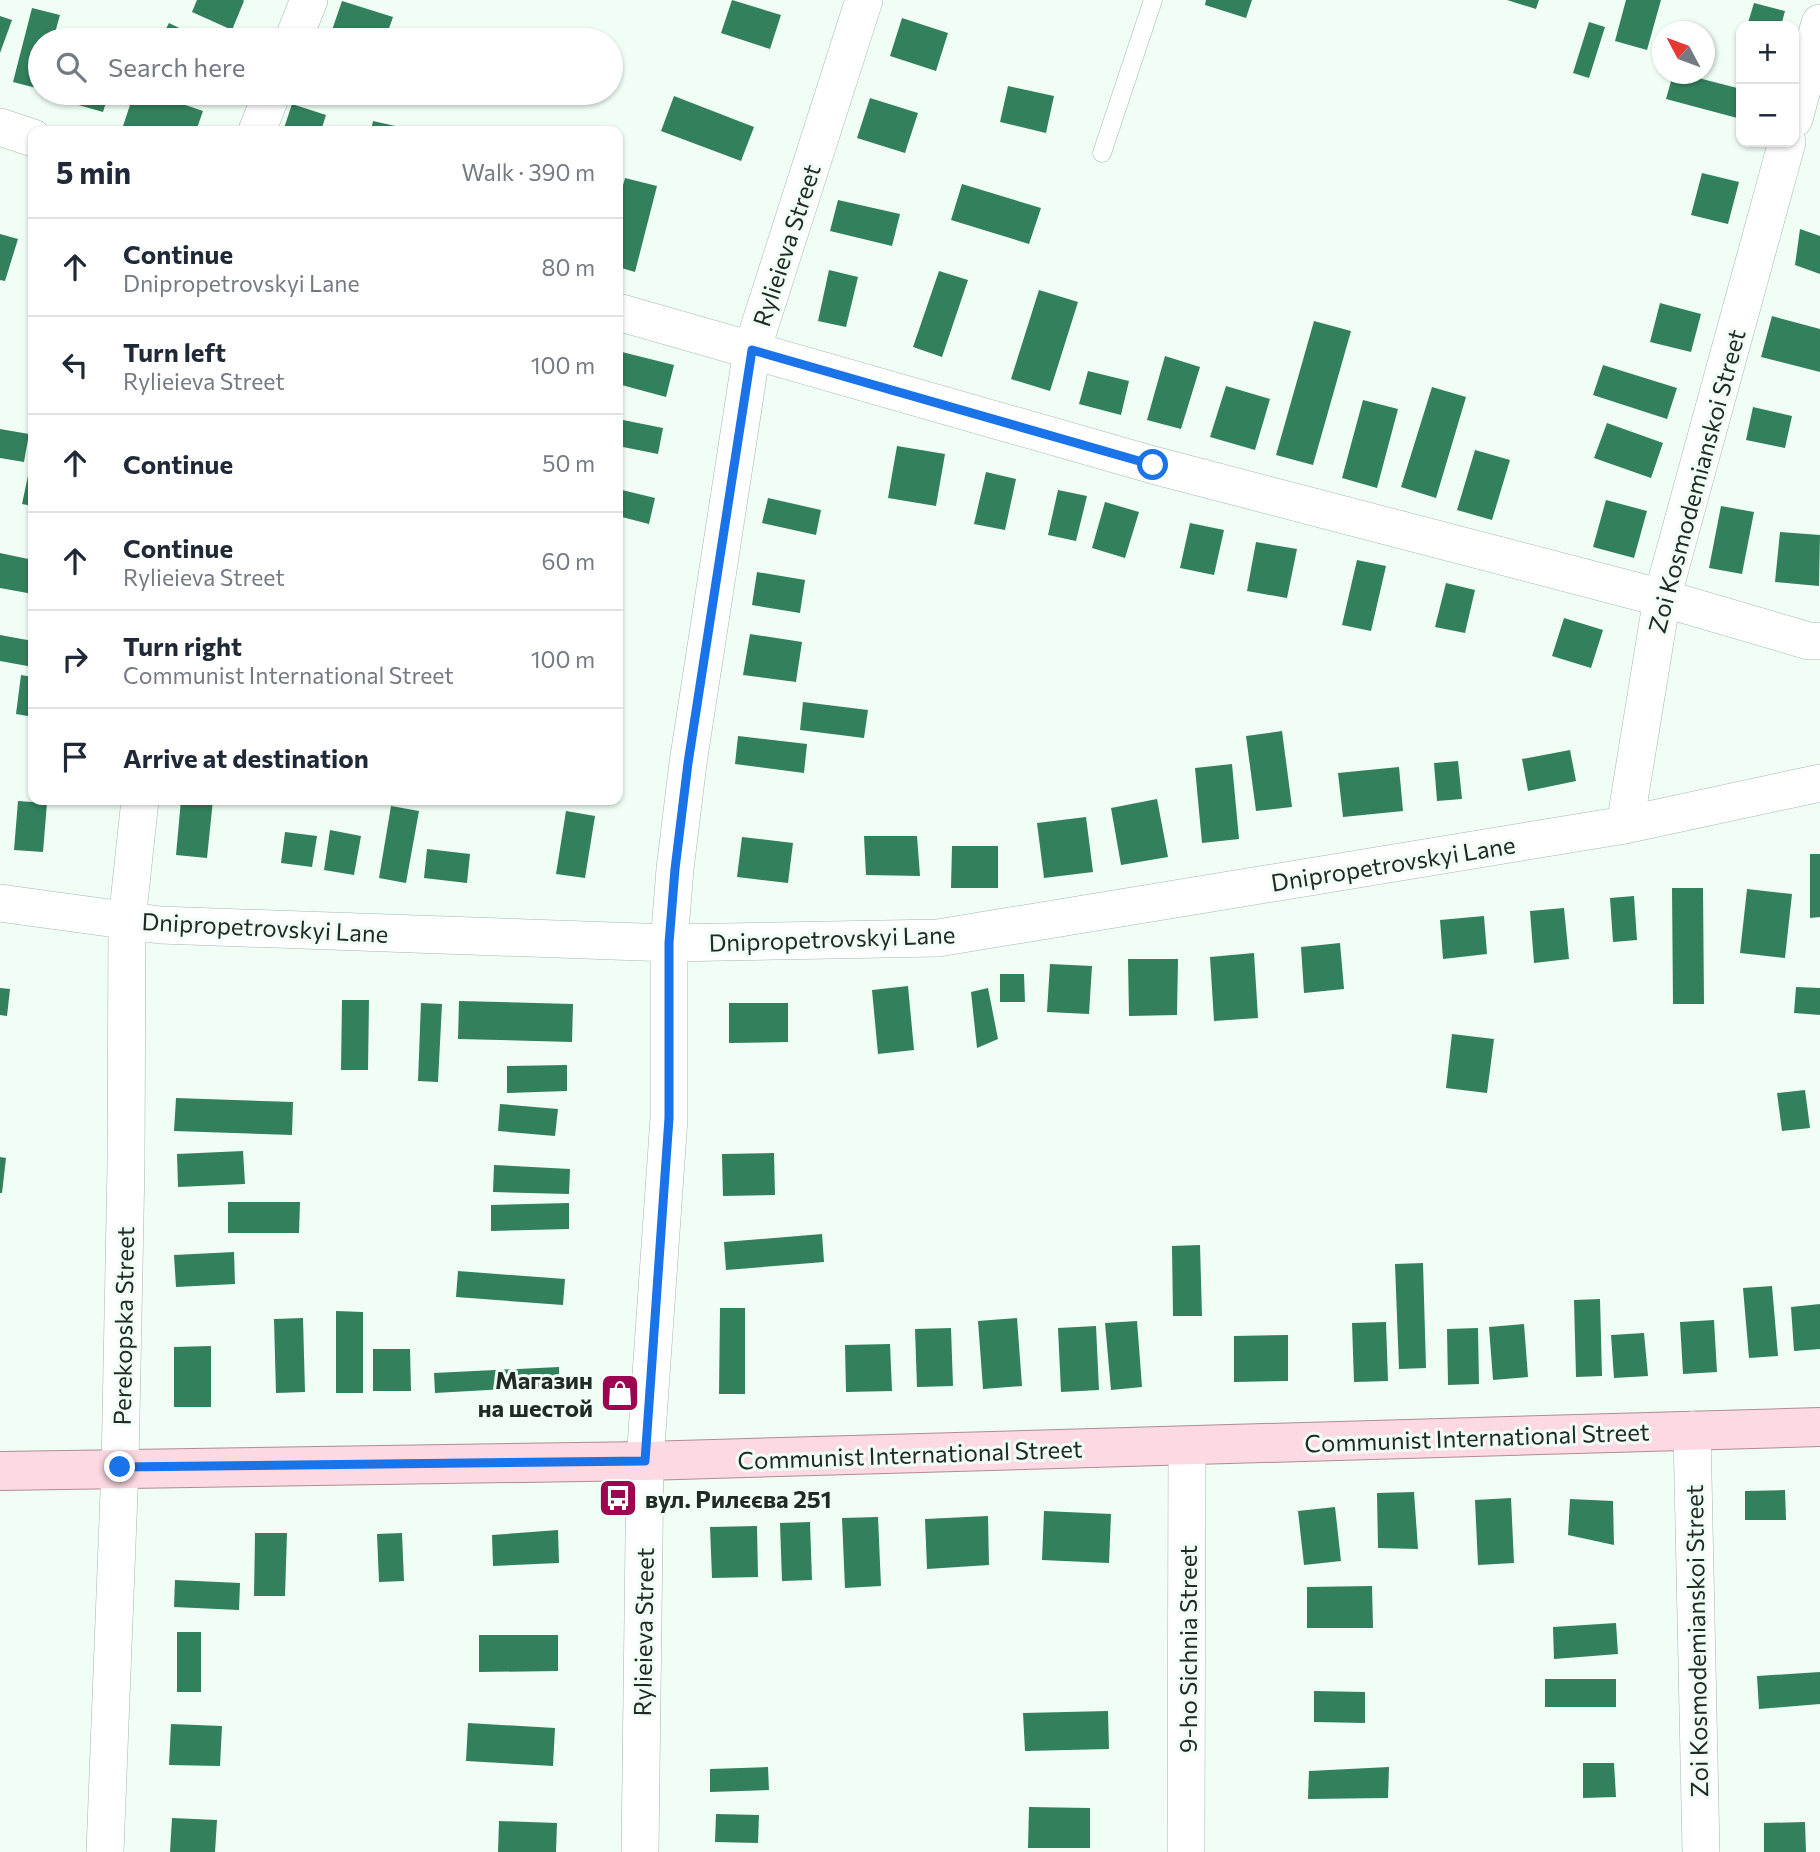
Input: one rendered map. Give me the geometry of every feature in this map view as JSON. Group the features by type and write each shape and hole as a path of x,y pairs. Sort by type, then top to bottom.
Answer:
{"main road":[{"name":"Communist International Street","path":"0,1471 120,1467 645,1461 1820,1427"}],"street":[{"path":"298,28 309,0"},
{"name":"Rylieieva Street","path":"640,1852 645,1461 669,1118 669,943 675,869 688,763 752,350 864,0"},
{"path":"1799,100 1820,23"},
{"path":"259,126 267,105"},
{"path":"0,127 28,136"},
{"name":"Zoi Kosmodemianskoi Street","path":"1625,825 1662,598 1786,147"},
{"path":"623,313 1153,465 1662,598 1809,641 1820,641"},
{"name":"Dnipropetrovskyi Lane","path":"0,903 160,925 669,943 938,938 1625,825 1820,783"},
{"name":"Perekopska Street","path":"105,1852 120,1467 126,1165 127,920 139,805"},
{"name":"Zoi Kosmodemianskoi Street","path":"1692,1430 1701,1852"},
{"name":"9-ho Sichnia Street","path":"1186,1852 1187,1446"}],"lane":[{"path":"1102,153 1153,0"}],"building":[{"path":"197,0 244,1 233,28 192,12"},
{"path":"732,0 781,15 770,49 721,33"},
{"path":"1206,0 1252,0 1246,18 1205,5"},
{"path":"1507,0 1539,0 1536,9"},
{"path":"1626,0 1661,0 1655,21 1652,21 1647,50 1615,41"},
{"path":"342,1 393,17 389,28 333,28"},
{"path":"1754,3 1785,11 1782,21 1749,21"},
{"path":"32,8 60,15 56,28 28,28 28,86 13,82"},
{"path":"0,16 12,20 0,53"},
{"path":"902,18 948,33 936,71 890,56"},
{"path":"1589,22 1605,27 1589,78 1573,73"},
{"path":"169,23 179,28 166,28"},
{"path":"1715,82 1736,88 1736,118 1666,99 1670,84"},
{"path":"1008,86 1054,96 1046,133 1000,122"},
{"path":"674,96 754,127 741,161 661,131"},
{"path":"870,98 918,113 905,153 857,138"},
{"path":"78,105 105,105 103,112"},
{"path":"130,105 185,105 203,111 198,126 123,126"},
{"path":"292,105 326,115 323,126 285,126"},
{"path":"373,121 395,126 372,126"},
{"path":"1702,173 1739,182 1728,224 1691,215"},
{"path":"625,178 657,186 635,272 623,268"},
{"path":"962,184 1041,208 1029,244 951,220"},
{"path":"838,200 900,214 892,246 830,231"},
{"path":"1800,229 1820,236 1820,274 1795,265"},
{"path":"0,234 18,239 5,281 0,280"},
{"path":"829,270 858,277 846,327 818,321"},
{"path":"939,271 968,280 942,357 913,347"},
{"path":"1039,290 1078,302 1050,391 1011,379"},
{"path":"1660,303 1701,314 1691,352 1650,342"},
{"path":"1772,316 1820,329 1820,372 1761,357"},
{"path":"1314,321 1351,331 1313,465 1276,455"},
{"path":"623,352 674,365 666,397 623,385"},
{"path":"1165,356 1200,367 1181,429 1147,420"},
{"path":"1603,365 1677,388 1667,419 1593,395"},
{"path":"1088,371 1129,381 1121,415 1079,404"},
{"path":"1226,386 1270,399 1255,450 1210,437"},
{"path":"1432,387 1466,397 1436,498 1401,487"},
{"path":"1363,400 1398,409 1377,488 1342,478"},
{"path":"1753,407 1792,416 1785,448 1746,440"},
{"path":"623,420 663,428 658,454 623,447"},
{"path":"1607,423 1663,443 1651,478 1594,458"},
{"path":"0,429 28,434 24,462 0,458"},
{"path":"897,446 945,454 936,506 888,498"},
{"path":"1475,450 1510,460 1492,520 1457,510"},
{"path":"986,472 1016,479 1005,530 974,524"},
{"path":"28,476 28,505 22,504"},
{"path":"623,490 655,498 649,524 623,517"},
{"path":"1058,490 1087,496 1076,541 1048,535"},
{"path":"768,498 821,510 816,535 762,523"},
{"path":"1606,500 1647,511 1634,558 1593,547"},
{"path":"1105,502 1139,512 1125,558 1092,548"},
{"path":"1721,506 1754,512 1742,574 1709,568"},
{"path":"1190,523 1224,530 1214,575 1180,568"},
{"path":"1780,532 1820,535 1819,586 1775,582"},
{"path":"1256,542 1297,549 1287,598 1247,591"},
{"path":"0,553 28,559 28,593 0,588"},
{"path":"1357,560 1386,566 1371,631 1342,625"},
{"path":"757,572 805,580 800,613 752,605"},
{"path":"1446,583 1475,590 1465,633 1435,627"},
{"path":"1564,618 1603,630 1591,668 1552,656"},
{"path":"750,634 802,642 796,682 743,675"},
{"path":"0,635 28,640 28,666 0,661"},
{"path":"21,675 28,676 28,716 16,714"},
{"path":"803,702 868,710 864,738 800,730"},
{"path":"1282,731 1292,807 1256,811 1246,736"},
{"path":"738,736 807,744 804,773 735,764"},
{"path":"1570,750 1576,781 1528,791 1522,759"},
{"path":"1458,761 1462,799 1437,801 1434,763"},
{"path":"1232,764 1239,839 1202,843 1195,768"},
{"path":"1399,767 1403,811 1343,817 1338,773"},
{"path":"1157,799 1168,857 1121,865 1111,808"},
{"path":"18,801 28,802 28,805 47,805 43,852 14,850"},
{"path":"181,805 212,805 207,858 176,855"},
{"path":"391,806 419,811 406,883 379,878"},
{"path":"566,811 595,816 585,878 556,874"},
{"path":"1086,817 1093,872 1044,878 1037,823"},
{"path":"330,830 361,836 354,875 324,870"},
{"path":"285,832 317,836 312,867 281,863"},
{"path":"864,836 917,836 920,876 866,875"},
{"path":"742,837 793,843 788,883 737,877"},
{"path":"952,846 998,846 998,888 951,888"},
{"path":"427,849 470,854 467,883 424,878"},
{"path":"1810,854 1820,854 1820,917 1810,918"},
{"path":"1672,888 1703,888 1704,1004 1673,1004"},
{"path":"1747,889 1792,894 1785,958 1740,953"},
{"path":"1634,896 1637,940 1613,942 1610,898"},
{"path":"1564,908 1569,959 1534,963 1530,911"},
{"path":"1484,916 1487,954 1443,959 1440,920"},
{"path":"1340,943 1344,989 1304,993 1301,947"},
{"path":"1254,953 1258,1018 1214,1021 1210,957"},
{"path":"1128,959 1178,959 1177,1015 1129,1016"},
{"path":"1050,964 1092,966 1089,1014 1047,1012"},
{"path":"1000,974 1024,974 1025,1002 1000,1002"},
{"path":"908,986 914,1050 878,1054 872,990"},
{"path":"1796,987 1820,988 1820,1015 1794,1013"},
{"path":"0,988 10,989 7,1016 0,1015"},
{"path":"988,988 998,1039 977,1048 971,992"},
{"path":"342,1000 369,1000 368,1070 341,1070"},
{"path":"459,1001 573,1004 572,1042 458,1039"},
{"path":"421,1003 442,1004 438,1082 418,1081"},
{"path":"729,1003 788,1003 788,1042 729,1043"},
{"path":"1452,1034 1494,1039 1487,1093 1446,1088"},
{"path":"567,1065 567,1091 507,1093 507,1066"},
{"path":"1805,1090 1810,1128 1782,1131 1777,1093"},
{"path":"176,1098 293,1102 292,1135 174,1131"},
{"path":"500,1104 558,1109 555,1136 498,1131"},
{"path":"243,1151 245,1184 178,1187 177,1154"},
{"path":"774,1153 775,1195 723,1196 722,1154"},
{"path":"0,1157 6,1158 2,1193 0,1193"},
{"path":"494,1165 570,1169 569,1194 493,1192"},
{"path":"228,1202 300,1202 299,1233 228,1233"},
{"path":"569,1203 569,1229 491,1231 491,1205"},
{"path":"822,1234 824,1262 726,1270 724,1242"},
{"path":"1200,1245 1202,1316 1173,1316 1172,1246"},
{"path":"234,1252 235,1284 176,1287 174,1255"},
{"path":"1423,1263 1426,1368 1399,1369 1395,1264"},
{"path":"458,1271 565,1279 563,1305 456,1297"},
{"path":"1772,1286 1778,1356 1749,1358 1743,1288"},
{"path":"1600,1299 1602,1376 1576,1377 1574,1300"},
{"path":"1820,1304 1820,1349 1794,1351 1791,1307"},
{"path":"720,1308 745,1308 745,1394 719,1394"},
{"path":"336,1311 363,1312 363,1393 336,1393"},
{"path":"303,1318 305,1392 276,1393 274,1319"},
{"path":"1017,1318 1022,1386 983,1389 978,1321"},
{"path":"1714,1320 1717,1372 1683,1374 1680,1322"},
{"path":"1137,1321 1142,1387 1111,1390 1105,1323"},
{"path":"1386,1322 1388,1381 1354,1382 1352,1323"},
{"path":"1524,1324 1528,1377 1493,1380 1489,1327"},
{"path":"1096,1326 1099,1390 1061,1392 1058,1328"},
{"path":"951,1328 953,1386 917,1387 915,1329"},
{"path":"1478,1328 1479,1384 1448,1385 1447,1329"},
{"path":"1644,1333 1648,1376 1614,1378 1611,1335"},
{"path":"1288,1335 1288,1381 1234,1382 1234,1336"},
{"path":"890,1344 892,1391 846,1392 845,1345"},
{"path":"211,1346 211,1407 174,1407 174,1347"},
{"path":"373,1349 410,1349 411,1391 373,1391"},
{"path":"559,1367 559,1386 435,1393 434,1373"},
{"path":"604,1377 632,1377 632,1400 604,1400"},
{"path":"1785,1490 1786,1520 1745,1520 1745,1491"},
{"path":"1414,1492 1418,1549 1378,1548 1377,1493"},
{"path":"1511,1498 1514,1563 1478,1565 1475,1500"},
{"path":"1570,1499 1613,1501 1614,1545 1568,1535"},
{"path":"1335,1507 1341,1561 1304,1565 1298,1511"},
{"path":"1044,1511 1111,1514 1109,1563 1042,1560"},
{"path":"988,1516 989,1565 927,1569 925,1519"},
{"path":"878,1517 881,1586 845,1588 842,1518"},
{"path":"810,1522 812,1580 782,1581 780,1523"},
{"path":"757,1526 758,1577 712,1578 710,1527"},
{"path":"558,1530 559,1563 493,1566 492,1535"},
{"path":"255,1533 287,1533 285,1596 254,1596"},
{"path":"402,1533 404,1581 379,1582 377,1534"},
{"path":"175,1580 240,1583 239,1610 174,1607"},
{"path":"1372,1586 1373,1628 1307,1628 1307,1587"},
{"path":"1616,1623 1618,1654 1554,1659 1553,1627"},
{"path":"177,1632 201,1632 201,1692 177,1692"},
{"path":"479,1635 558,1635 558,1671 479,1672"},
{"path":"1820,1672 1820,1704 1759,1709 1757,1676"},
{"path":"1545,1679 1616,1679 1616,1707 1545,1707"},
{"path":"1314,1691 1365,1692 1365,1723 1314,1722"},
{"path":"1108,1711 1109,1749 1025,1751 1023,1713"},
{"path":"468,1723 555,1728 553,1766 466,1761"},
{"path":"171,1724 222,1726 220,1766 169,1765"},
{"path":"1583,1763 1614,1763 1616,1797 1583,1798"},
{"path":"768,1767 769,1790 710,1792 710,1769"},
{"path":"1389,1767 1388,1798 1308,1799 1309,1771"},
{"path":"1029,1807 1090,1808 1090,1848 1028,1848"},
{"path":"716,1814 759,1815 758,1843 715,1842"},
{"path":"172,1818 217,1820 215,1852 170,1852"},
{"path":"499,1821 557,1823 556,1852 498,1852"},
{"path":"1805,1822 1806,1852 1764,1852 1764,1823"}],"place":[{"name":"Магазин на шестой","path":"620,1393"},
{"name":"вул. Рилєєва 251","path":"618,1498"}],"route":[{"path":"120,1467 645,1461 669,1118 669,943 675,869 688,763 752,350 1153,465"}]}
